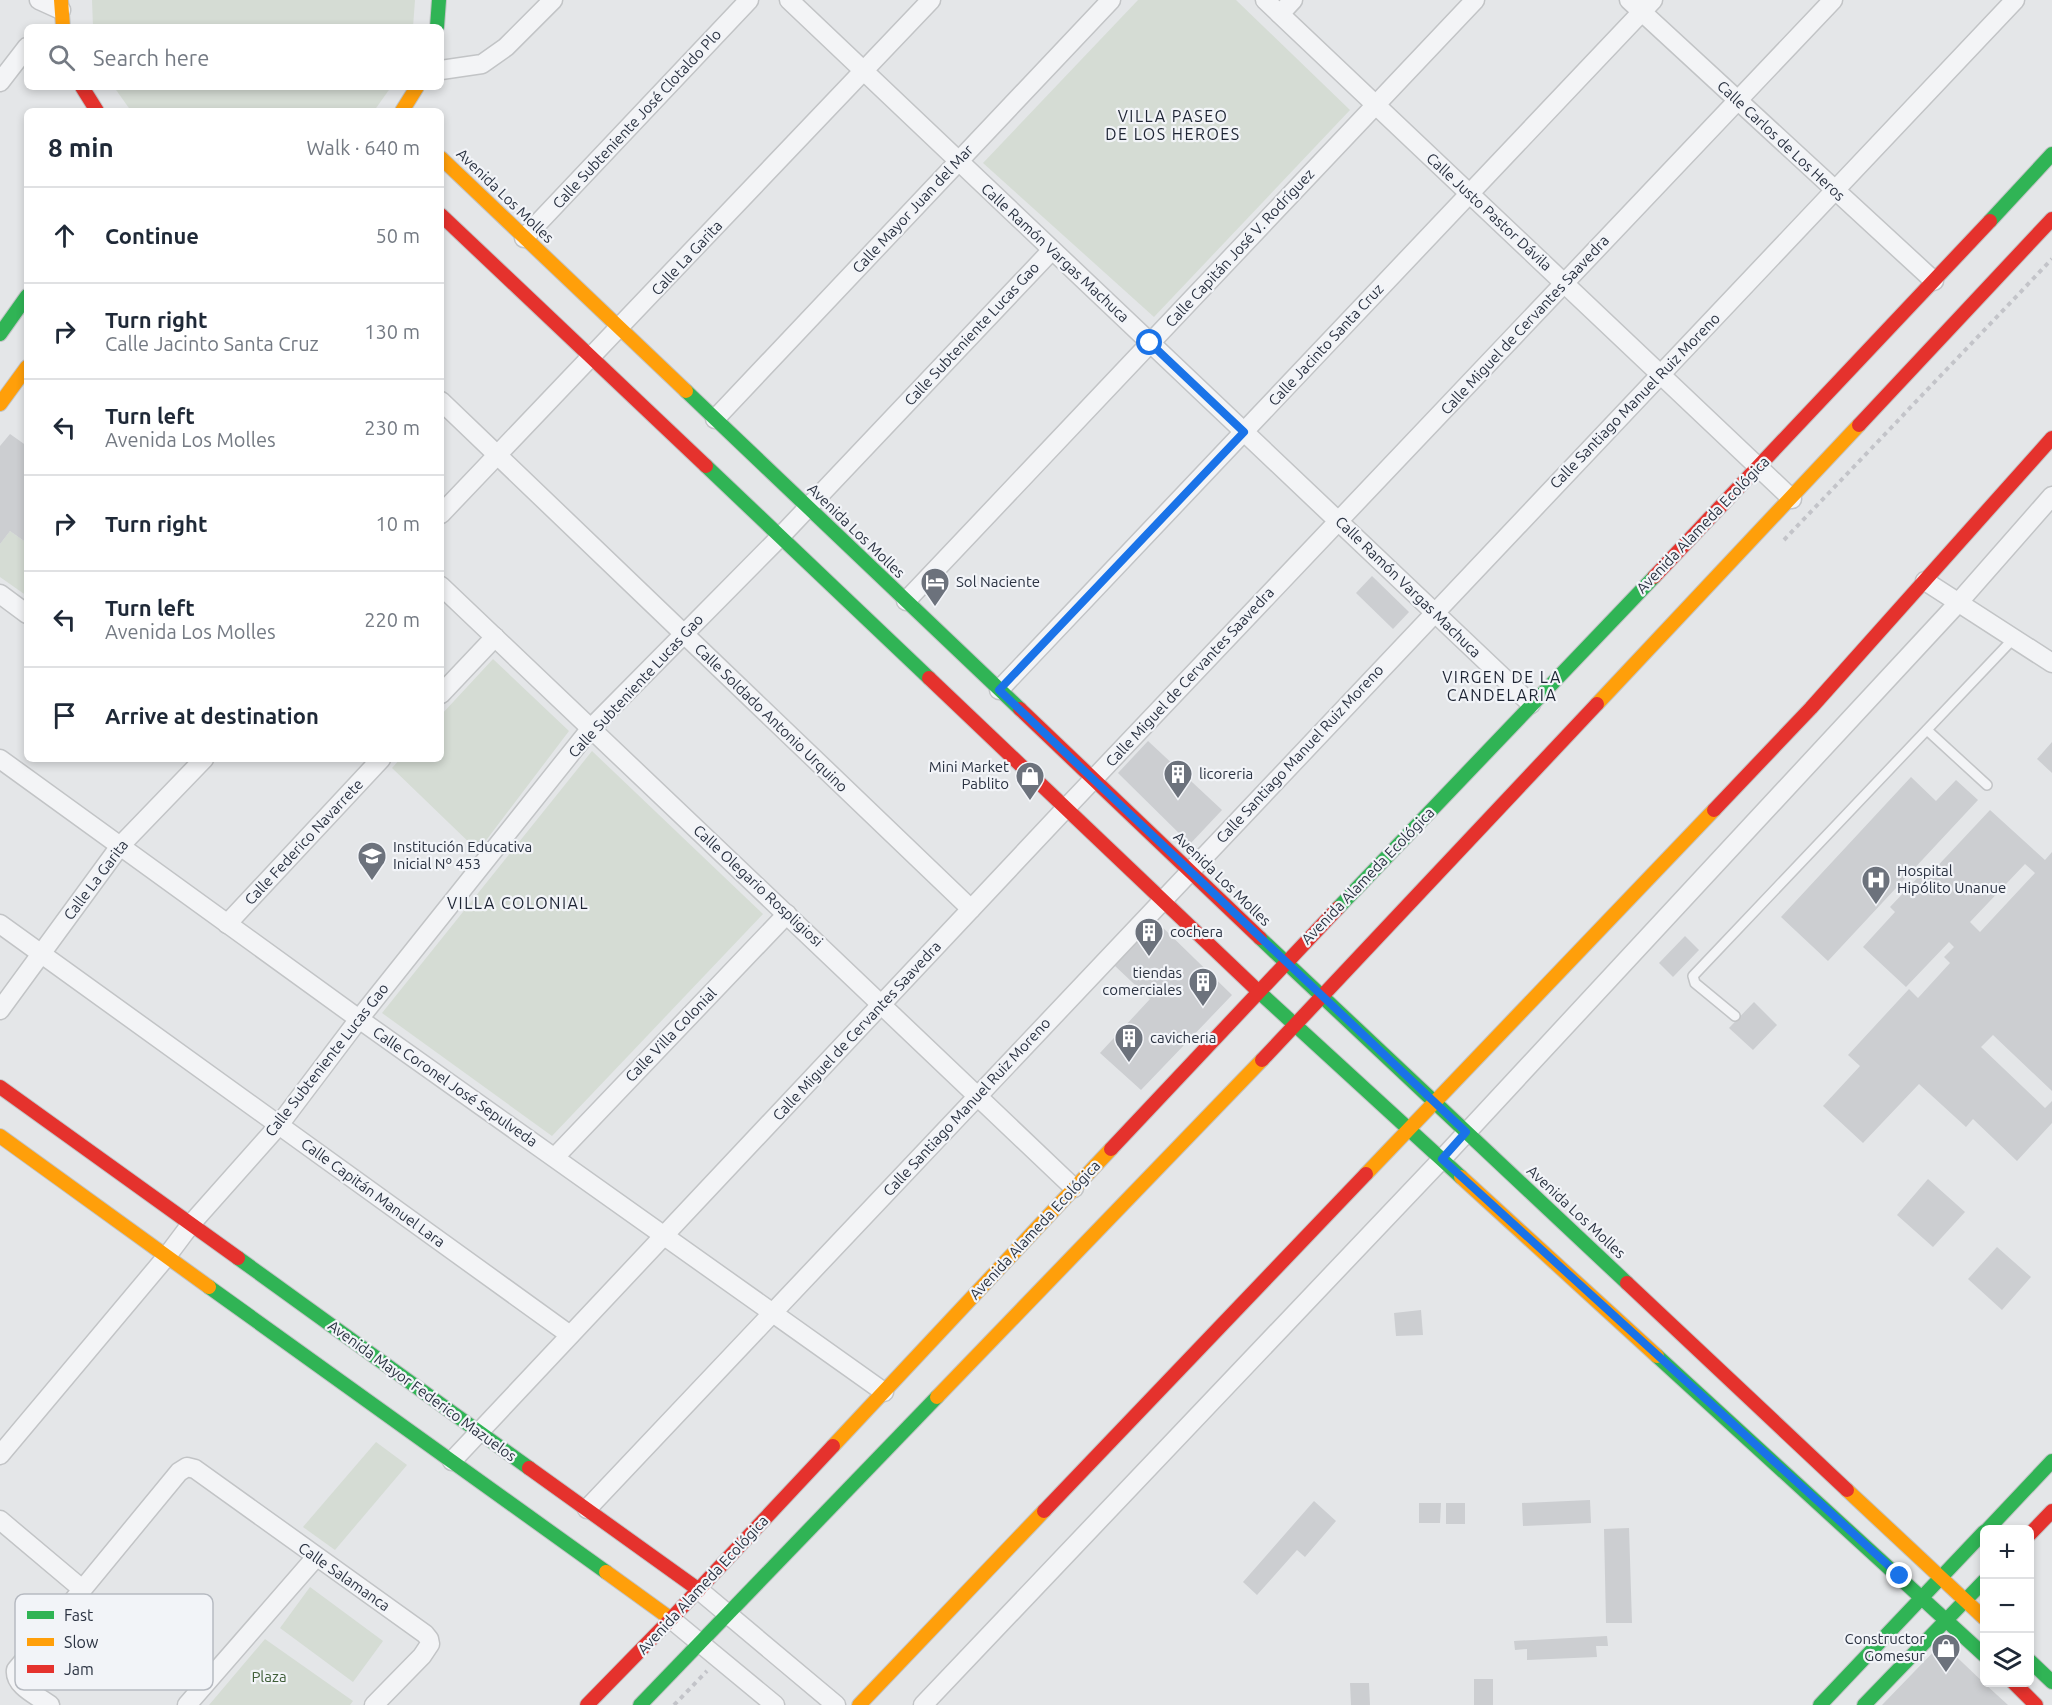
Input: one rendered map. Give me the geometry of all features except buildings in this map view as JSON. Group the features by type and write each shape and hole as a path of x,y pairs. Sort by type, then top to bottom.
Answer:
{"street":[{"path":"39,0 59,16"},
{"path":"437,24 439,0"},
{"path":"444,70 482,64 506,47 553,0"},
{"name":"Calle Subteniente José Clotaldo Plo","path":"524,238 749,0"},
{"name":"Calle Ramón Vargas Machuca","path":"789,0 1531,704"},
{"name":"Calle La Garita","path":"444,511 931,0"},
{"name":"Calle Mayor Juan del Mar","path":"714,419 1111,0"},
{"name":"Calle Justo Pastor Dávila","path":"1265,0 1792,499"},
{"path":"1280,14 1293,0"},
{"name":"Calle Capitán José V. Rodríguez","path":"906,601 1475,0"},
{"name":"Calle Miguel de Cervantes Saavedra","path":"452,1461 1066,808 1833,0"},
{"name":"Calle Santiago Manuel Ruiz Moreno","path":"587,1509 2015,0"},
{"name":"Calle Carlos de Los Heros","path":"1641,4 1737,100 1934,281"},
{"name":"Calle Jacinto Santa Cruz","path":"999,690 1469,194 1641,4"},
{"path":"0,82 24,51"},
{"path":"84,90 95,108"},
{"path":"404,108 415,90"},
{"name":"Avenida Alameda Ecológica","path":"587,1705 699,1590 1258,991 1758,468 2052,154"},
{"name":"Avenida Los Molles","path":"444,161 1323,998 1980,1613"},
{"path":"444,218 1258,991 1980,1651"},
{"path":"640,1705 1323,998 2052,219"},
{"name":"Calle Subteniente Lucas Gao","path":"0,1455 167,1256 191,1224 279,1125 359,1019 591,728 780,537 1052,250"},
{"path":"0,334 24,300"},
{"path":"0,404 24,372"},
{"name":"Calle Soldado Antonio Urquino","path":"444,404 971,909"},
{"path":"859,1705 1811,708 2052,438"},
{"path":"923,1705 1442,1159 1958,603 2052,496"},
{"path":"1925,581 2052,663"},
{"name":"Calle Olegario Rospligiosi","path":"444,589 1074,1188"},
{"path":"0,594 24,612"},
{"path":"444,691 495,637"},
{"name":"Calle Coronel José Sepulveda","path":"0,759 359,1019 884,1392"},
{"name":"Calle La Garita","path":"0,1010 120,846 201,762"},
{"name":"Calle Federico Navarrete","path":"227,924 378,762"},
{"name":"Calle Villa Colonial","path":"555,1157 787,914"},
{"name":"Calle Capitán Manuel Lara","path":"0,924 570,1335"},
{"name":"Avenida Mayor Federico Mazuelos","path":"0,1087 699,1590 836,1705"},
{"path":"0,1136 671,1619 776,1705"},
{"path":"1992,1525 2052,1461"},
{"name":"Calle Salamanca","path":"82,1589 179,1472 187,1467 195,1469 429,1639 430,1644 422,1656 374,1705"},
{"path":"2034,1530 2052,1511"},
{"path":"0,1520 82,1589 78,1594"},
{"path":"1820,1705 1980,1537"},
{"path":"213,1675 315,1557"},
{"path":"1864,1705 1980,1585"},
{"path":"2034,1665 2052,1682"},
{"path":"2017,1687 2036,1705"},
{"path":"29,1690 50,1705"},
{"path":"187,1705 200,1690"}],"lane":[{"path":"1735,1016 1695,983 1693,976 2015,637"},
{"path":"1927,730 1987,785"}],"green space":[{"path":"92,0 415,0 413,24 93,24"},
{"path":"1138,0 1236,0 1350,110 1154,317 983,163"},
{"path":"116,90 389,90 376,108 129,108"},
{"path":"10,531 24,541 24,594 0,577 0,544"},
{"path":"493,659 569,731 478,851 392,768 397,762 444,762 444,712"},
{"path":"592,751 763,914 552,1136 382,1013"},
{"path":"376,1442 407,1465 335,1550 303,1527"},
{"path":"310,1587 383,1641 353,1682 280,1628"},
{"name":"Plaza","path":"265,1639 353,1701 350,1705 209,1705"}],"traffic: fast":[{"path":"437,24 439,0"},
{"path":"1990,221 2052,154"},
{"path":"0,334 24,300"},
{"path":"686,391 1020,709"},
{"path":"706,466 929,678"},
{"path":"1338,908 1654,577"},
{"path":"1260,938 1627,1283"},
{"path":"1258,991 1461,1177"},
{"path":"238,1258 529,1468"},
{"path":"209,1287 606,1572"},
{"path":"1657,1356 1980,1651"},
{"path":"640,1705 937,1397"},
{"path":"1992,1525 2052,1461"},
{"path":"1820,1705 1980,1536"},
{"path":"1864,1705 1980,1585"},
{"path":"2034,1665 2052,1682"}],"traffic: slow":[{"path":"61,0 63,24"},
{"path":"404,108 415,90"},
{"path":"444,161 686,391"},
{"path":"0,404 24,371"},
{"path":"1597,704 1859,425"},
{"path":"1366,1174 1714,810"},
{"path":"937,1397 1262,1060"},
{"path":"0,1136 209,1287"},
{"path":"833,1446 1111,1149"},
{"path":"1461,1177 1657,1356"},
{"path":"1847,1490 1980,1614"},
{"path":"859,1705 1044,1511"},
{"path":"606,1572 671,1619"}],"traffic: jam":[{"path":"84,90 95,108"},
{"path":"444,218 706,466"},
{"path":"1859,425 2052,219"},
{"path":"1654,577 1990,221"},
{"path":"1714,810 1811,708 2052,438"},
{"path":"929,678 1258,991"},
{"path":"1262,1060 1597,704"},
{"path":"1020,709 1260,938"},
{"path":"1111,1149 1338,908"},
{"path":"0,1087 238,1258"},
{"path":"1044,1511 1366,1174"},
{"path":"1627,1283 1847,1490"},
{"path":"587,1705 833,1446"},
{"path":"529,1468 699,1590"},
{"path":"2034,1530 2052,1511"},
{"path":"2018,1687 2036,1705"}],"place":[{"name":"Sol Naciente","path":"935,608"},
{"name":"licoreria","path":"1178,800"},
{"name":"Mini Market Pablito","path":"1030,802"},
{"name":"Institución Educativa Inicial Nº 453","path":"372,882"},
{"name":"Hospital Hipólito Unanue","path":"1876,906"},
{"name":"cochera","path":"1149,958"},
{"name":"tiendas comerciales","path":"1203,1008"},
{"name":"cavicheria","path":"1129,1064"},
{"name":"Constructor Gomesur","path":"1946,1674"}],"district":[{"name":"VILLA PASEO DE LOS HEROES","path":"1173,125"},
{"name":"VIRGEN DE LA CANDELARIA","path":"1502,686"},
{"name":"VILLA COLONIAL","path":"518,903"}],"route":[{"path":"1150,343 1244,432 999,690 1466,1132 1442,1159 1900,1576"}]}
